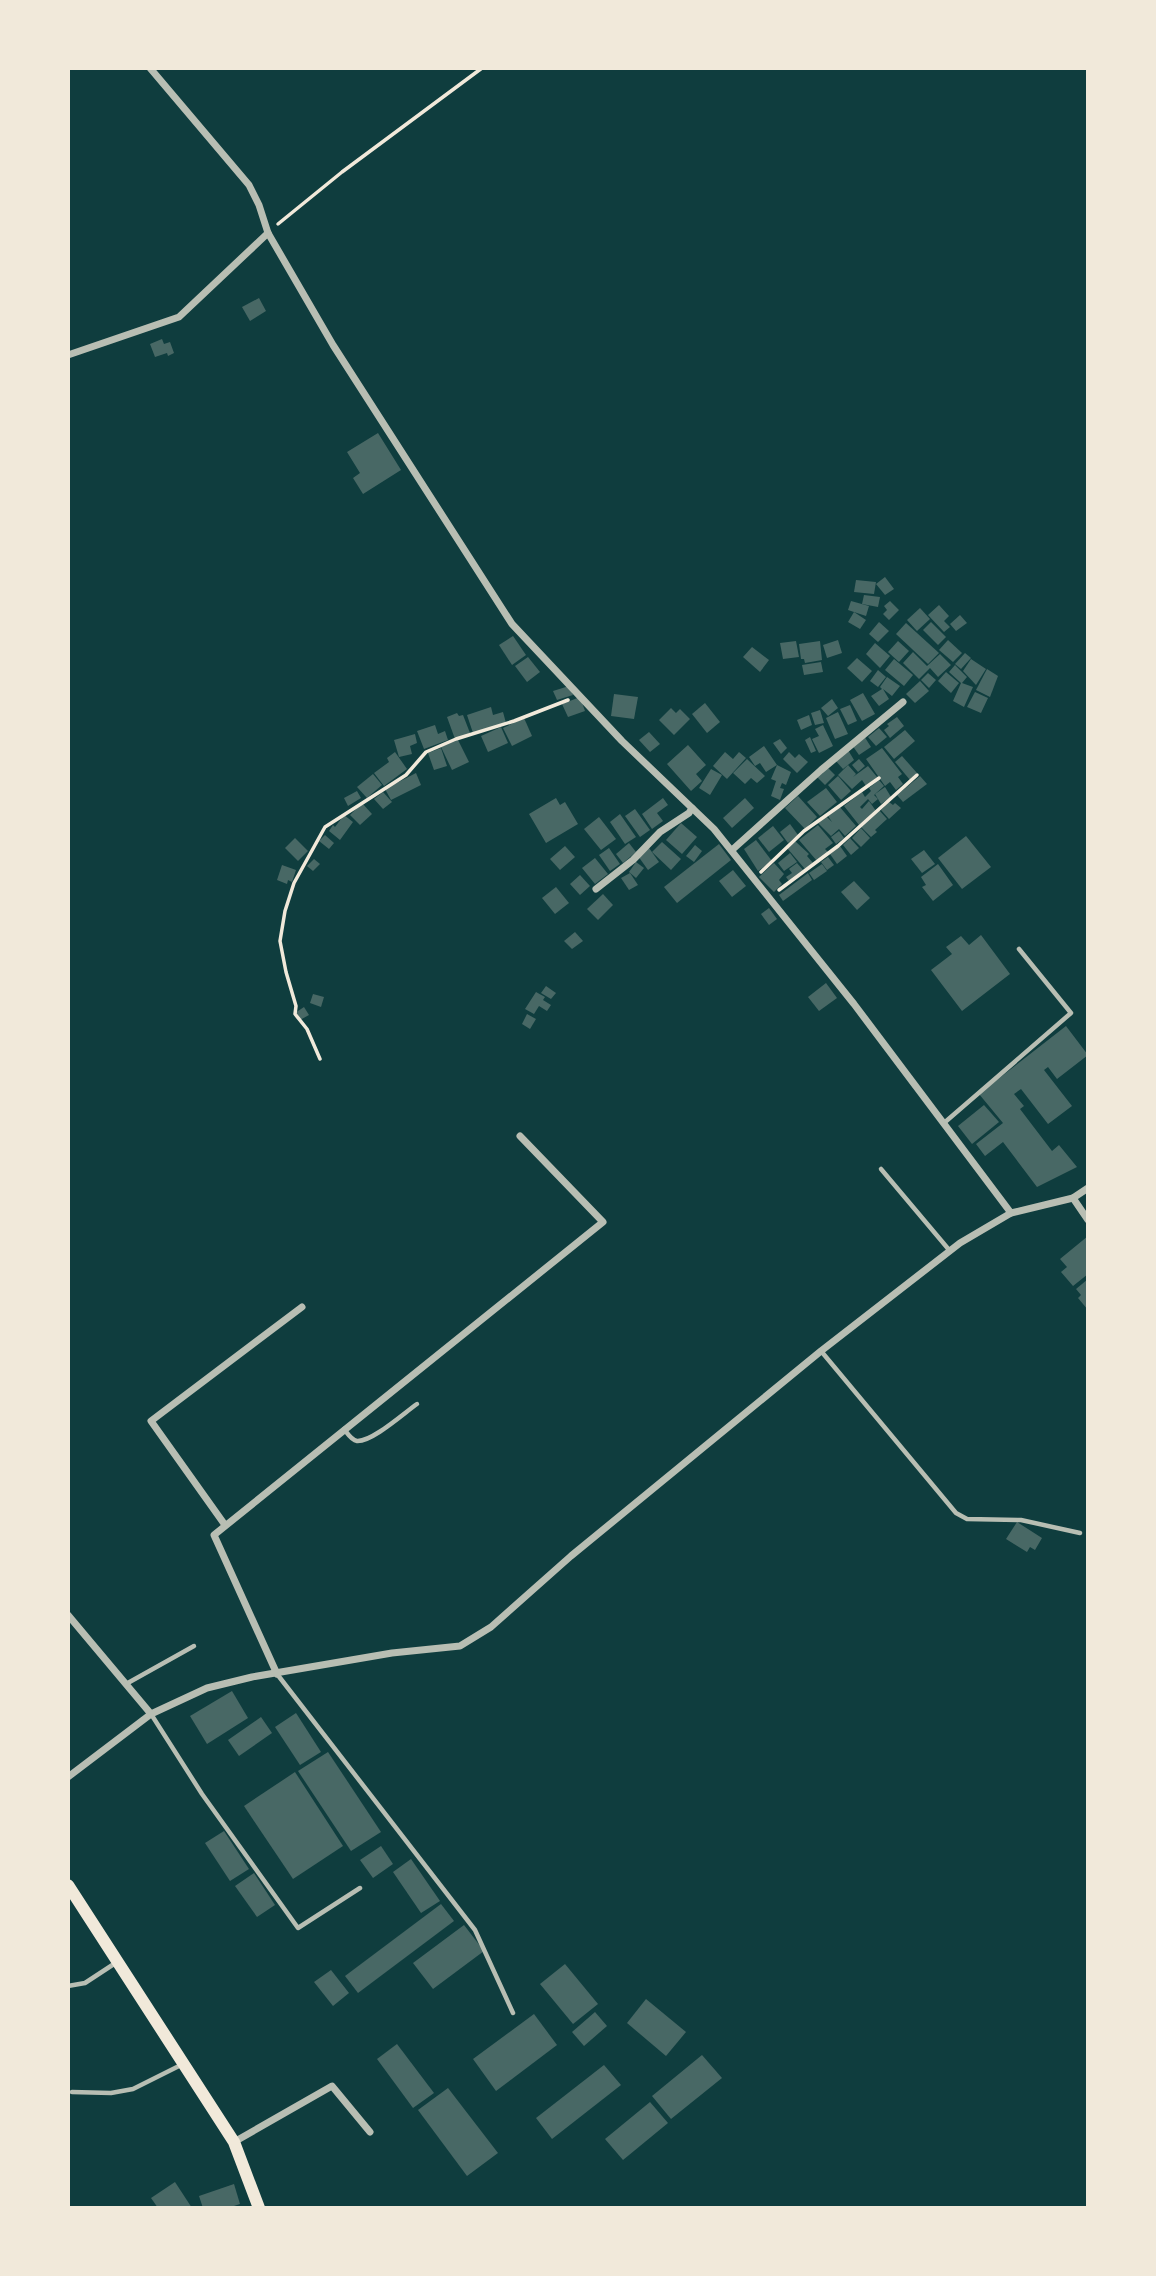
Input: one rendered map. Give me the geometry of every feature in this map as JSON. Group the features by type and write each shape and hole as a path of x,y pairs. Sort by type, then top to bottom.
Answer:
{"main road":[{"path":"68,1885 234,2142 259,2208"}],"street":[{"path":"150,68 249,186 259,205 268,233 333,345 512,624 622,741 732,850 1011,1213"},
{"path":"68,355 178,317 268,233"},
{"path":"732,850 821,770 903,702"},
{"path":"596,889 633,860 660,832 689,813 692,808"},
{"path":"277,1674 214,1535 603,1222 520,1136"},
{"path":"68,1777 151,1713 206,1688 252,1677 392,1653 460,1646 491,1627 570,1556 821,1351 950,1251 1011,1213 1073,1198 1088,1188"},
{"path":"1073,1198 1088,1220"},
{"path":"225,1525 151,1421 302,1307"},
{"path":"68,1615 151,1713"},
{"path":"234,2142 332,2086 370,2132"}],"lane":[{"path":"944,1123 1071,1013 1019,949"},
{"path":"881,1169 950,1251"},
{"path":"821,1351 956,1513 967,1520 1021,1520 1080,1533"},
{"path":"344,1429 351,1438 358,1441 369,1439 417,1405"},
{"path":"126,1684 194,1646"},
{"path":"277,1674 475,1930 513,2012"},
{"path":"151,1713 202,1794 298,1928 360,1888"},
{"path":"68,1986 85,1983 117,1962"},
{"path":"72,2092 133,2090 183,2063"}],"path":[{"path":"268,233 342,172 482,68"},
{"path":"320,1059 307,1029 295,1014 296,1006 280,941 285,911 294,883 325,827 406,775 426,752 579,695"},
{"path":"769,897 838,846 917,775"},
{"path":"754,877 804,831 879,778"}],"building":[{"path":"259,298 266,311 250,321 242,307"},
{"path":"162,339 164,344 170,342 174,353 155,357 150,344"},
{"path":"378,433 401,470 363,494 353,478 360,473 347,452"},
{"path":"885,577 894,589 885,595 876,584"},
{"path":"856,580 876,582 874,594 854,592"},
{"path":"864,595 880,597 878,607 862,604"},
{"path":"851,601 869,606 866,616 848,610"},
{"path":"890,601 899,610 889,620 883,614 887,610 884,606"},
{"path":"939,605 949,616 944,621 950,627 944,632 928,615"},
{"path":"920,608 930,619 917,631 907,620"},
{"path":"854,612 866,620 860,629 848,622"},
{"path":"960,615 967,623 956,631 950,624"},
{"path":"879,622 889,631 878,642 869,634"},
{"path":"931,622 946,637 938,645 923,630"},
{"path":"906,623 939,653 928,664 896,634"},
{"path":"513,636 526,655 512,665 499,645"},
{"path":"838,640 842,653 827,658 823,645"},
{"path":"948,640 962,653 953,662 939,650"},
{"path":"796,641 799,657 783,659 780,643"},
{"path":"820,641 822,660 805,663 804,659 801,659 799,644"},
{"path":"898,641 909,651 899,662 888,652"},
{"path":"875,643 890,656 880,668 866,654"},
{"path":"752,647 769,660 760,672 743,657"},
{"path":"913,652 927,666 940,654 951,665 938,677 930,668 919,679 903,663"},
{"path":"965,653 971,658 961,669 955,664"},
{"path":"528,657 540,672 527,682 515,666"},
{"path":"857,658 872,671 862,682 847,668"},
{"path":"894,659 913,675 904,686 885,670"},
{"path":"971,659 986,669 976,685 963,671"},
{"path":"821,662 823,672 804,675 802,665"},
{"path":"955,665 967,677 962,683 973,687 964,707 953,701 961,683 949,672"},
{"path":"987,669 998,676 990,697 976,690"},
{"path":"878,670 886,677 878,687 870,681"},
{"path":"946,672 959,683 951,693 938,681"},
{"path":"928,673 936,680 929,688 921,680"},
{"path":"887,677 900,686 892,696 883,689 889,699 879,706 871,696 882,689 880,687"},
{"path":"920,681 929,691 915,703 906,694"},
{"path":"569,686 573,695 557,700 553,691"},
{"path":"975,692 988,698 981,713 967,707"},
{"path":"863,693 875,714 862,721 850,700"},
{"path":"614,694 638,697 634,719 611,716"},
{"path":"580,697 585,711 568,717 562,704"},
{"path":"832,699 838,708 828,716 821,708"},
{"path":"705,703 720,722 707,733 692,714"},
{"path":"850,705 857,721 848,725 840,709"},
{"path":"491,707 493,715 503,712 506,723 473,733 467,715"},
{"path":"671,708 676,713 680,709 690,719 674,735 659,720"},
{"path":"820,710 824,723 815,725 811,713"},
{"path":"838,712 848,734 835,739 826,718"},
{"path":"457,713 459,716 463,715 470,733 455,739 447,717"},
{"path":"809,715 812,725 801,730 797,720"},
{"path":"897,717 904,726 890,738 884,730 889,726 887,724"},
{"path":"524,718 532,736 512,746 503,728"},
{"path":"435,725 438,734 445,731 448,740 424,749 417,731"},
{"path":"823,725 833,746 819,753 812,739 819,736 815,729"},
{"path":"501,727 508,743 488,752 481,736"},
{"path":"879,728 887,737 876,746 868,737"},
{"path":"905,730 915,741 894,759 884,747"},
{"path":"649,732 660,744 650,752 639,740"},
{"path":"415,734 417,743 410,746 412,754 399,757 394,740"},
{"path":"864,736 871,747 859,755 852,745"},
{"path":"810,737 816,751 811,753 805,740"},
{"path":"780,739 787,748 781,754 773,743"},
{"path":"458,740 469,762 452,770 441,747"},
{"path":"688,745 706,765 696,774 702,781 691,791 667,764"},
{"path":"764,746 777,765 766,772 760,763 755,766 749,757"},
{"path":"441,748 447,766 434,770 428,753"},
{"path":"882,748 902,774 898,777 903,784 896,790 890,782 885,786 866,759"},
{"path":"848,750 854,760 843,769 835,760"},
{"path":"395,752 407,769 384,786 374,773 389,762 387,758"},
{"path":"725,752 733,759 739,752 746,758 727,779 713,766"},
{"path":"789,752 795,758 799,754 808,762 797,773 783,759"},
{"path":"902,756 917,773 910,780 895,762"},
{"path":"747,759 765,776 757,783 751,778 745,784 733,773"},
{"path":"859,759 865,766 858,772 852,765"},
{"path":"777,765 791,772 786,785 782,783 780,788 784,789 780,800 771,796 776,781 771,779"},
{"path":"848,765 856,774 853,777 868,766 877,777 866,786 862,780 852,789 838,775"},
{"path":"827,767 835,775 825,785 817,777"},
{"path":"711,769 722,775 710,795 699,788"},
{"path":"416,773 421,785 391,800 385,789"},
{"path":"373,774 382,785 367,798 357,787"},
{"path":"838,776 851,791 841,800 828,785"},
{"path":"920,776 927,784 903,802 897,795"},
{"path":"879,780 884,786 874,795 878,799 872,804 868,799 860,807 862,809 869,801 876,811 859,825 844,806 862,792 865,797 871,791 869,788"},
{"path":"885,787 891,797 881,804 875,794"},
{"path":"826,788 837,802 820,816 807,802"},
{"path":"357,791 361,798 348,806 344,798"},
{"path":"383,792 392,802 383,809 374,799"},
{"path":"798,796 817,817 805,829 785,808"},
{"path":"556,798 560,805 565,802 578,824 546,843 529,814"},
{"path":"663,798 668,805 657,813 663,821 652,829 642,814"},
{"path":"745,798 754,808 732,828 723,818"},
{"path":"889,802 901,808 889,819 881,810"},
{"path":"362,803 372,814 360,825 350,815"},
{"path":"839,806 856,826 845,836 839,829 831,836 818,823 826,816 832,822 828,816"},
{"path":"635,809 650,830 640,837 625,816"},
{"path":"879,810 887,819 871,837 861,827"},
{"path":"620,814 636,837 625,844 610,822"},
{"path":"344,815 353,822 340,840 329,831"},
{"path":"599,817 616,839 601,850 584,829"},
{"path":"681,823 697,837 682,854 666,840"},
{"path":"790,824 798,835 788,843 780,832"},
{"path":"818,825 833,843 825,849 828,852 817,861 799,840"},
{"path":"773,826 784,840 769,852 758,838"},
{"path":"861,828 870,838 861,847 852,838"},
{"path":"839,831 844,838 836,844 831,837"},
{"path":"325,835 334,843 329,849 319,841"},
{"path":"966,836 991,867 962,889 938,858"},
{"path":"295,838 308,851 298,861 285,848"},
{"path":"850,838 859,848 851,855 843,845"},
{"path":"756,840 772,861 758,871 744,849"},
{"path":"795,841 809,854 807,856 813,863 805,869 787,848"},
{"path":"662,842 681,859 671,870 652,852"},
{"path":"629,843 636,852 623,863 616,854"},
{"path":"719,844 731,860 677,903 664,887"},
{"path":"695,845 702,851 694,862 686,856"},
{"path":"565,846 575,857 560,870 550,859"},
{"path":"840,846 847,856 837,864 830,854"},
{"path":"609,848 620,864 610,871 599,855"},
{"path":"649,848 659,862 648,870 638,856"},
{"path":"924,850 935,864 922,873 911,859"},
{"path":"790,853 797,862 784,871 778,863"},
{"path":"828,857 834,865 827,870 821,862"},
{"path":"595,858 608,874 595,884 582,868"},
{"path":"314,859 320,864 313,871 307,866"},
{"path":"636,862 644,868 636,878 629,872"},
{"path":"774,863 784,874 779,880 782,884 774,892 759,877"},
{"path":"797,863 803,870 789,881 786,877 792,873 789,869"},
{"path":"822,864 827,871 814,880 809,873"},
{"path":"938,864 953,885 933,901 922,887 926,885 921,877"},
{"path":"282,865 296,870 292,882 288,880 287,884 277,880"},
{"path":"733,870 746,886 732,897 719,881"},
{"path":"630,873 638,885 629,890 621,878"},
{"path":"808,873 812,880 783,901 779,895"},
{"path":"580,875 590,886 580,895 570,884"},
{"path":"854,881 870,898 857,910 841,892"},
{"path":"556,887 569,903 555,914 542,898"},
{"path":"603,894 613,905 598,920 587,909"},
{"path":"769,908 777,919 769,925 761,914"},
{"path":"575,932 583,941 572,949 564,941"},
{"path":"981,935 1010,974 962,1011 931,970 952,954 946,947 961,936 969,945"},
{"path":"826,983 837,998 819,1011 808,997"},
{"path":"546,986 556,993 551,999 541,993"},
{"path":"536,992 545,997 543,1000 551,1005 547,1011 539,1006 534,1014 525,1009"},
{"path":"313,994 324,997 321,1007 310,1003"},
{"path":"304,1007 309,1015 300,1020 295,1013"},
{"path":"527,1014 536,1019 530,1029 522,1024"},
{"path":"1066,1026 1088,1055 1057,1079 1048,1067 1044,1070 1072,1106 1048,1124 1021,1089 1014,1094 1024,1106 1020,1109 1052,1151 1059,1145 1077,1167 1037,1187 1003,1142 985,1156 976,1144 1003,1123 979,1094"},
{"path":"984,1105 999,1122 972,1144 958,1126"},
{"path":"1088,1236 1088,1274 1073,1286 1061,1272 1067,1267 1060,1259"},
{"path":"1088,1279 1088,1310 1078,1298 1081,1295 1076,1289"},
{"path":"1017,1522 1042,1538 1035,1550 1030,1547 1027,1552 1006,1539"},
{"path":"232,1691 248,1718 207,1744 190,1716"},
{"path":"296,1713 321,1752 300,1765 275,1727"},
{"path":"261,1717 272,1733 239,1756 228,1740"},
{"path":"328,1752 381,1832 351,1851 298,1771"},
{"path":"295,1772 343,1846 293,1879 244,1806"},
{"path":"224,1831 249,1869 230,1881 205,1843"},
{"path":"381,1846 393,1864 373,1878 360,1860"},
{"path":"411,1859 440,1901 421,1913 393,1872"},
{"path":"254,1873 275,1905 257,1917 235,1886"},
{"path":"441,1904 454,1921 358,1993 345,1976"},
{"path":"464,1925 484,1951 433,1989 413,1963"},
{"path":"565,1964 598,2004 573,2024 540,1984"},
{"path":"331,1970 349,1993 333,2006 314,1982"},
{"path":"646,1999 686,2032 666,2056 627,2023"},
{"path":"595,2012 607,2026 584,2046 572,2032"},
{"path":"534,2014 557,2045 496,2091 473,2059"},
{"path":"397,2044 434,2093 413,2108 377,2059"},
{"path":"702,2055 722,2078 671,2119 652,2096"},
{"path":"604,2065 621,2085 552,2139 536,2118"},
{"path":"448,2088 498,2153 467,2176 418,2110"},
{"path":"650,2102 668,2123 623,2160 605,2139"},
{"path":"175,2182 192,2208 158,2208 151,2198"},
{"path":"234,2184 240,2204 228,2208 203,2208 199,2196"}]}
